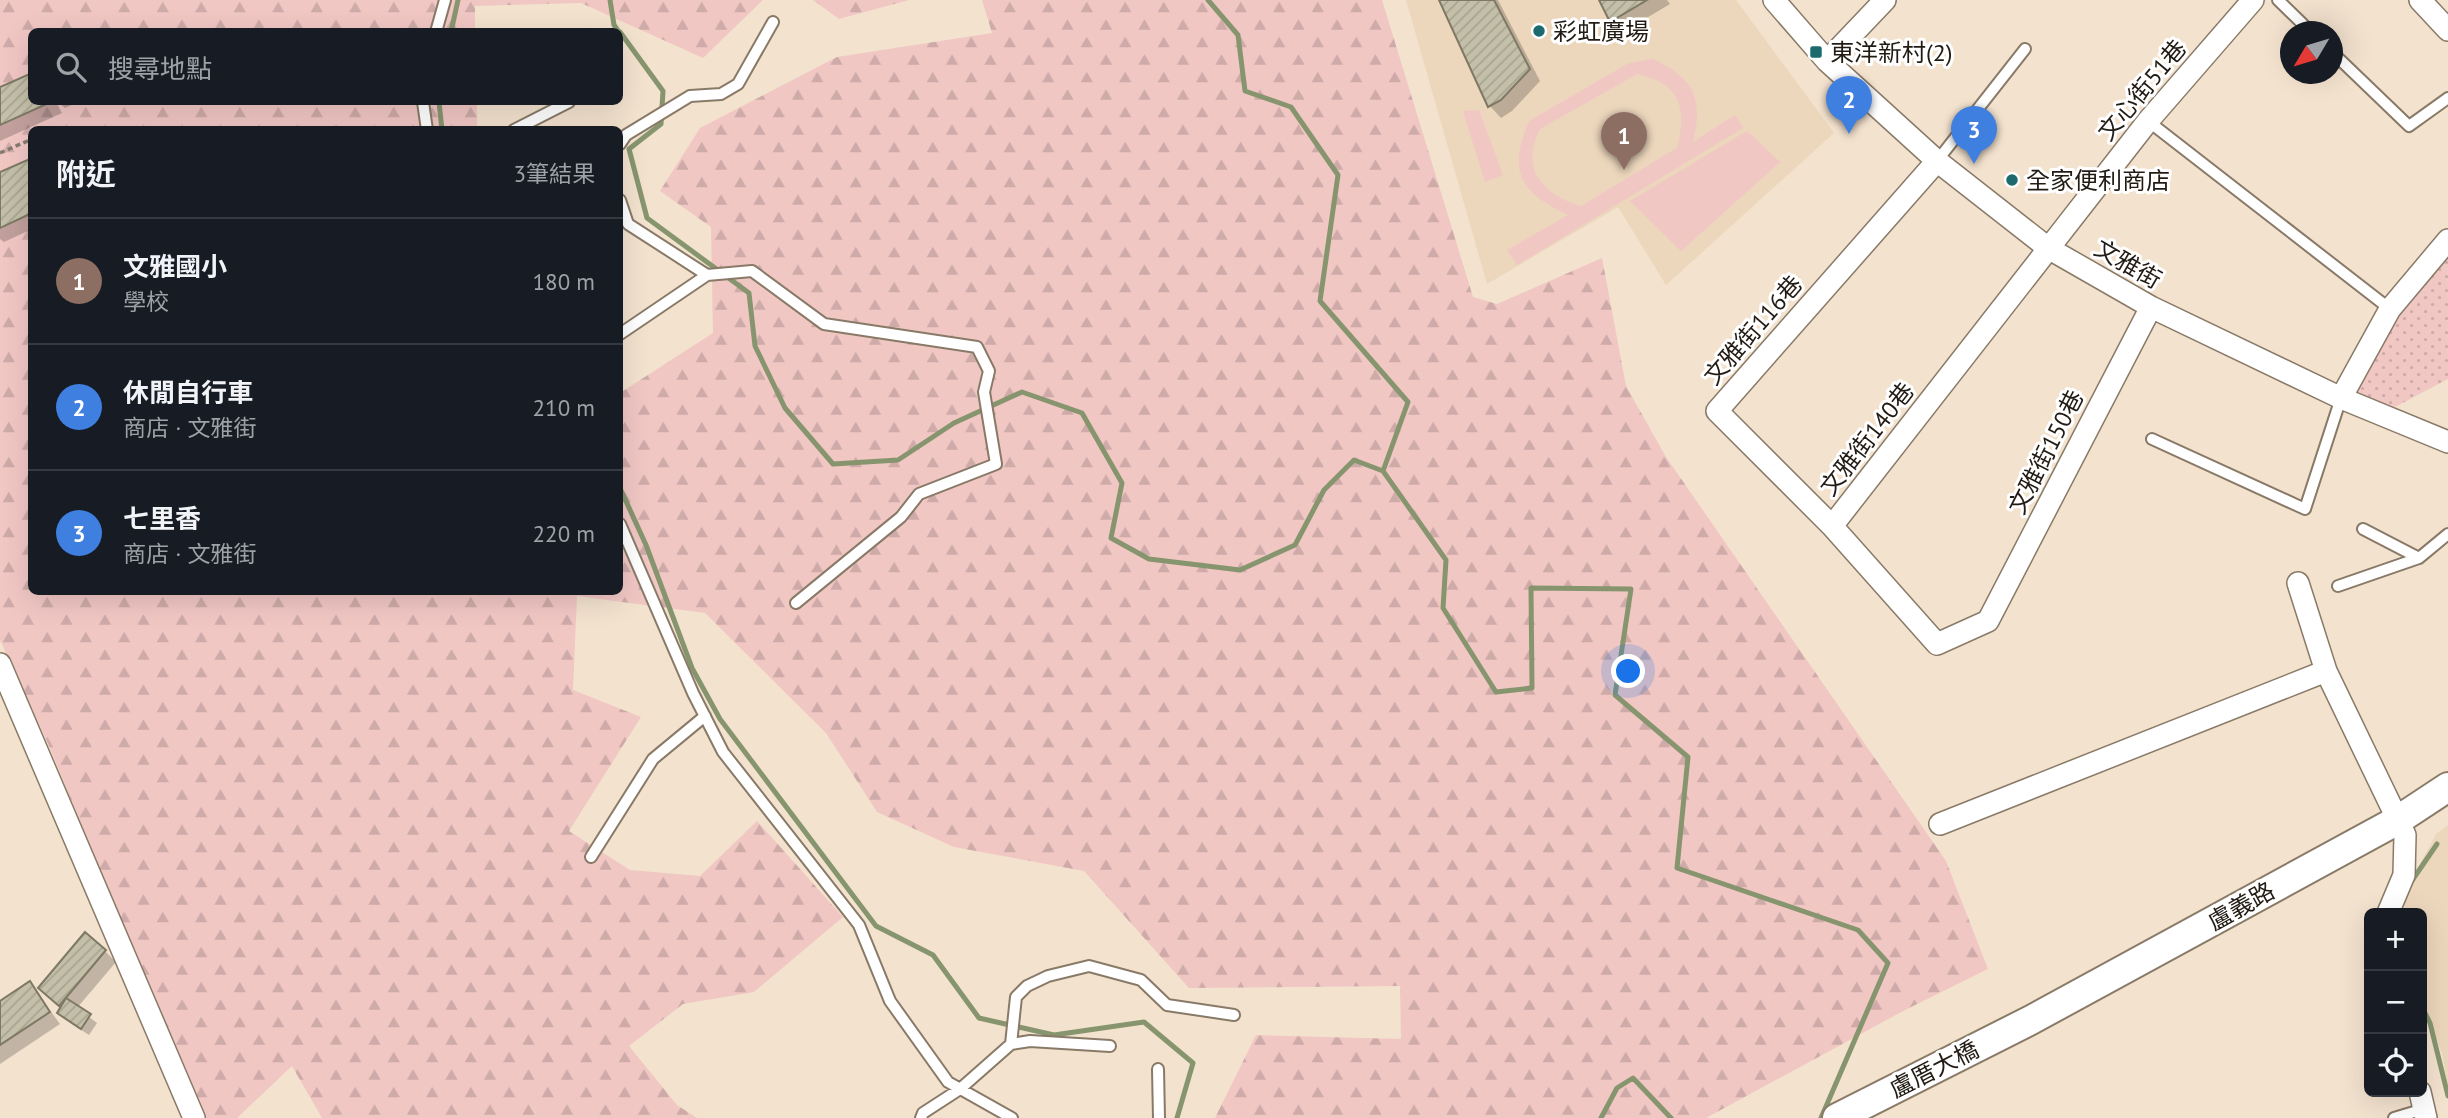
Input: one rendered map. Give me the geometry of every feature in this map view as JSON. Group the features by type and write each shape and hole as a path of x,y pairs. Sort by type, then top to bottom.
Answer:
{"street":[{"name":"文雅街","path":"1774,0 1827,61 1937,161 2048,248 2151,307 2341,398 2448,442"},
{"path":"1827,61 1885,0"},
{"name":"文心街51巷","path":"2048,248 2148,121 2253,0"},
{"path":"2420,0 2448,30"},
{"name":"文雅街116巷","path":"1832,526 1717,411 1937,161"},
{"path":"2341,398 2390,309 2448,240"},
{"name":"文雅街140巷","path":"1988,621 1937,643 1832,526 2048,248"},
{"name":"文雅街150巷","path":"1988,621 2151,307"},
{"path":"2298,583 2326,671 2405,835 2404,875 2390,908"},
{"path":"0,664 194,1118"},
{"path":"1940,824 2326,671"},
{"name":"盧義路","path":"2031,1020 2398,820 2448,787"},
{"name":"盧厝大橋","path":"1837,1118 2031,1020"}],"lane":[{"path":"437,28 446,0"},
{"path":"2278,0 2300,21"},
{"path":"623,140 626,135 690,96 720,94 737,84 773,22"},
{"path":"1937,161 2025,49"},
{"path":"2343,62 2409,126 2448,98"},
{"path":"423,105 426,126"},
{"path":"522,126 563,105"},
{"path":"2148,121 2390,309"},
{"path":"623,209 628,224 711,275"},
{"path":"623,332 711,275 752,271 824,324 977,347 989,371 985,399 996,464 919,494 901,517 796,603"},
{"path":"2152,439 2305,509 2341,398"},
{"path":"2363,529 2419,558"},
{"path":"623,531 723,751 859,925 890,1001 948,1082 1012,1118"},
{"path":"2338,586 2419,558 2448,534"},
{"path":"591,857 653,759 705,716"},
{"path":"921,1118 923,1113 960,1089 1011,1039 1016,997 1027,986 1048,975 1089,966 1141,980 1167,1005 1234,1015"},
{"path":"1011,1039 1110,1046"},
{"path":"1158,1069 1159,1118"},
{"path":"2394,1118 2424,1106"}],"path":[{"path":"0,153 28,141"}],"shaded area":[{"path":"1406,0 1736,0 1834,133 1666,285 1618,207 1487,284"},
{"path":"2448,825 2448,1086 2442,1052 2427,1019 2427,908 2404,908 2406,891 2436,834"}],"green space":[{"path":"0,0 763,0 703,58 581,3 475,6 475,28 28,28 28,105 477,105 477,126 28,126 28,595 623,595 623,391 713,333 711,227 660,191 700,128 837,57 992,33 982,0 1382,0 1473,297 1497,304 1602,258 1626,386 1666,457 1946,861 1988,969 1905,1010 1706,1118 1215,1118 1256,1035 1401,1039 1400,986 1189,988 1084,871 954,847 877,812 826,733 705,613 577,596 573,690 641,717 569,831 630,870 700,876 757,821 843,917 754,992 683,1004 629,1046 677,1105 697,1118 322,1118 292,1066 237,1118 203,1118 49,746 0,640"},
{"path":"813,0 909,0 839,19"},
{"path":"1653,59 1667,66 1686,82 1696,101 1693,142 1735,115 1743,128 1517,265 1507,250 1568,215 1539,198 1523,179 1519,168 1519,155 1529,121 1629,63","holes":["1637,74 1652,78 1672,91 1677,99 1681,121 1677,148 1581,206 1567,201 1546,187 1538,178 1532,156 1540,129"]},
{"path":"1479,110 1503,175 1485,182 1463,111"},
{"path":"1747,131 1780,162 1681,251 1630,201"},
{"path":"2448,239 2448,379 2395,407 2356,392 2382,330"}],"building":[{"path":"1439,0 1494,0 1530,69 1501,100 1488,107"},
{"path":"1599,0 1647,0 1610,22"},
{"path":"28,75 28,105 44,105 0,125 0,87"},
{"path":"28,160 28,215 0,228 0,172"},
{"path":"85,932 106,950 59,1006 38,988"},
{"path":"30,981 50,1012 0,1045 0,1001"},
{"path":"66,998 91,1014 81,1029 57,1013"}],"waterway":[{"path":"452,28 458,0"},
{"path":"610,0 616,28"},
{"path":"1208,0 1238,35 1245,91 1291,107 1338,175 1320,301 1408,402 1383,471 1446,560 1443,608 1496,692 1532,688 1531,588 1631,589 1615,695 1688,757 1677,868 1858,930 1888,963 1821,1118"},
{"path":"623,36 663,91 661,124 629,149 647,218 749,293 755,346 785,408 833,464 898,460 954,423 1022,392 1082,413 1122,483 1111,538 1149,559 1240,570 1295,545 1324,490 1354,460 1383,471"},
{"path":"439,105 442,126"},
{"path":"623,495 646,545 692,668 720,719 876,926 933,955 979,1018 1054,1035 1144,1022 1193,1063 1177,1118"},
{"path":"2411,882 2437,844"},
{"path":"2427,1017 2448,1096"},
{"path":"1601,1118 1617,1088 1633,1078 1671,1118"}],"place":[{"name":"彩虹廣場","path":"1539,31"},
{"name":"東洋新村(2)","path":"1816,52"},
{"name":"休閒自行車","path":"1849,134"},
{"name":"七里香","path":"1974,164"},
{"name":"文雅國小","path":"1624,170"},
{"name":"全家便利商店","path":"2012,180"}]}
